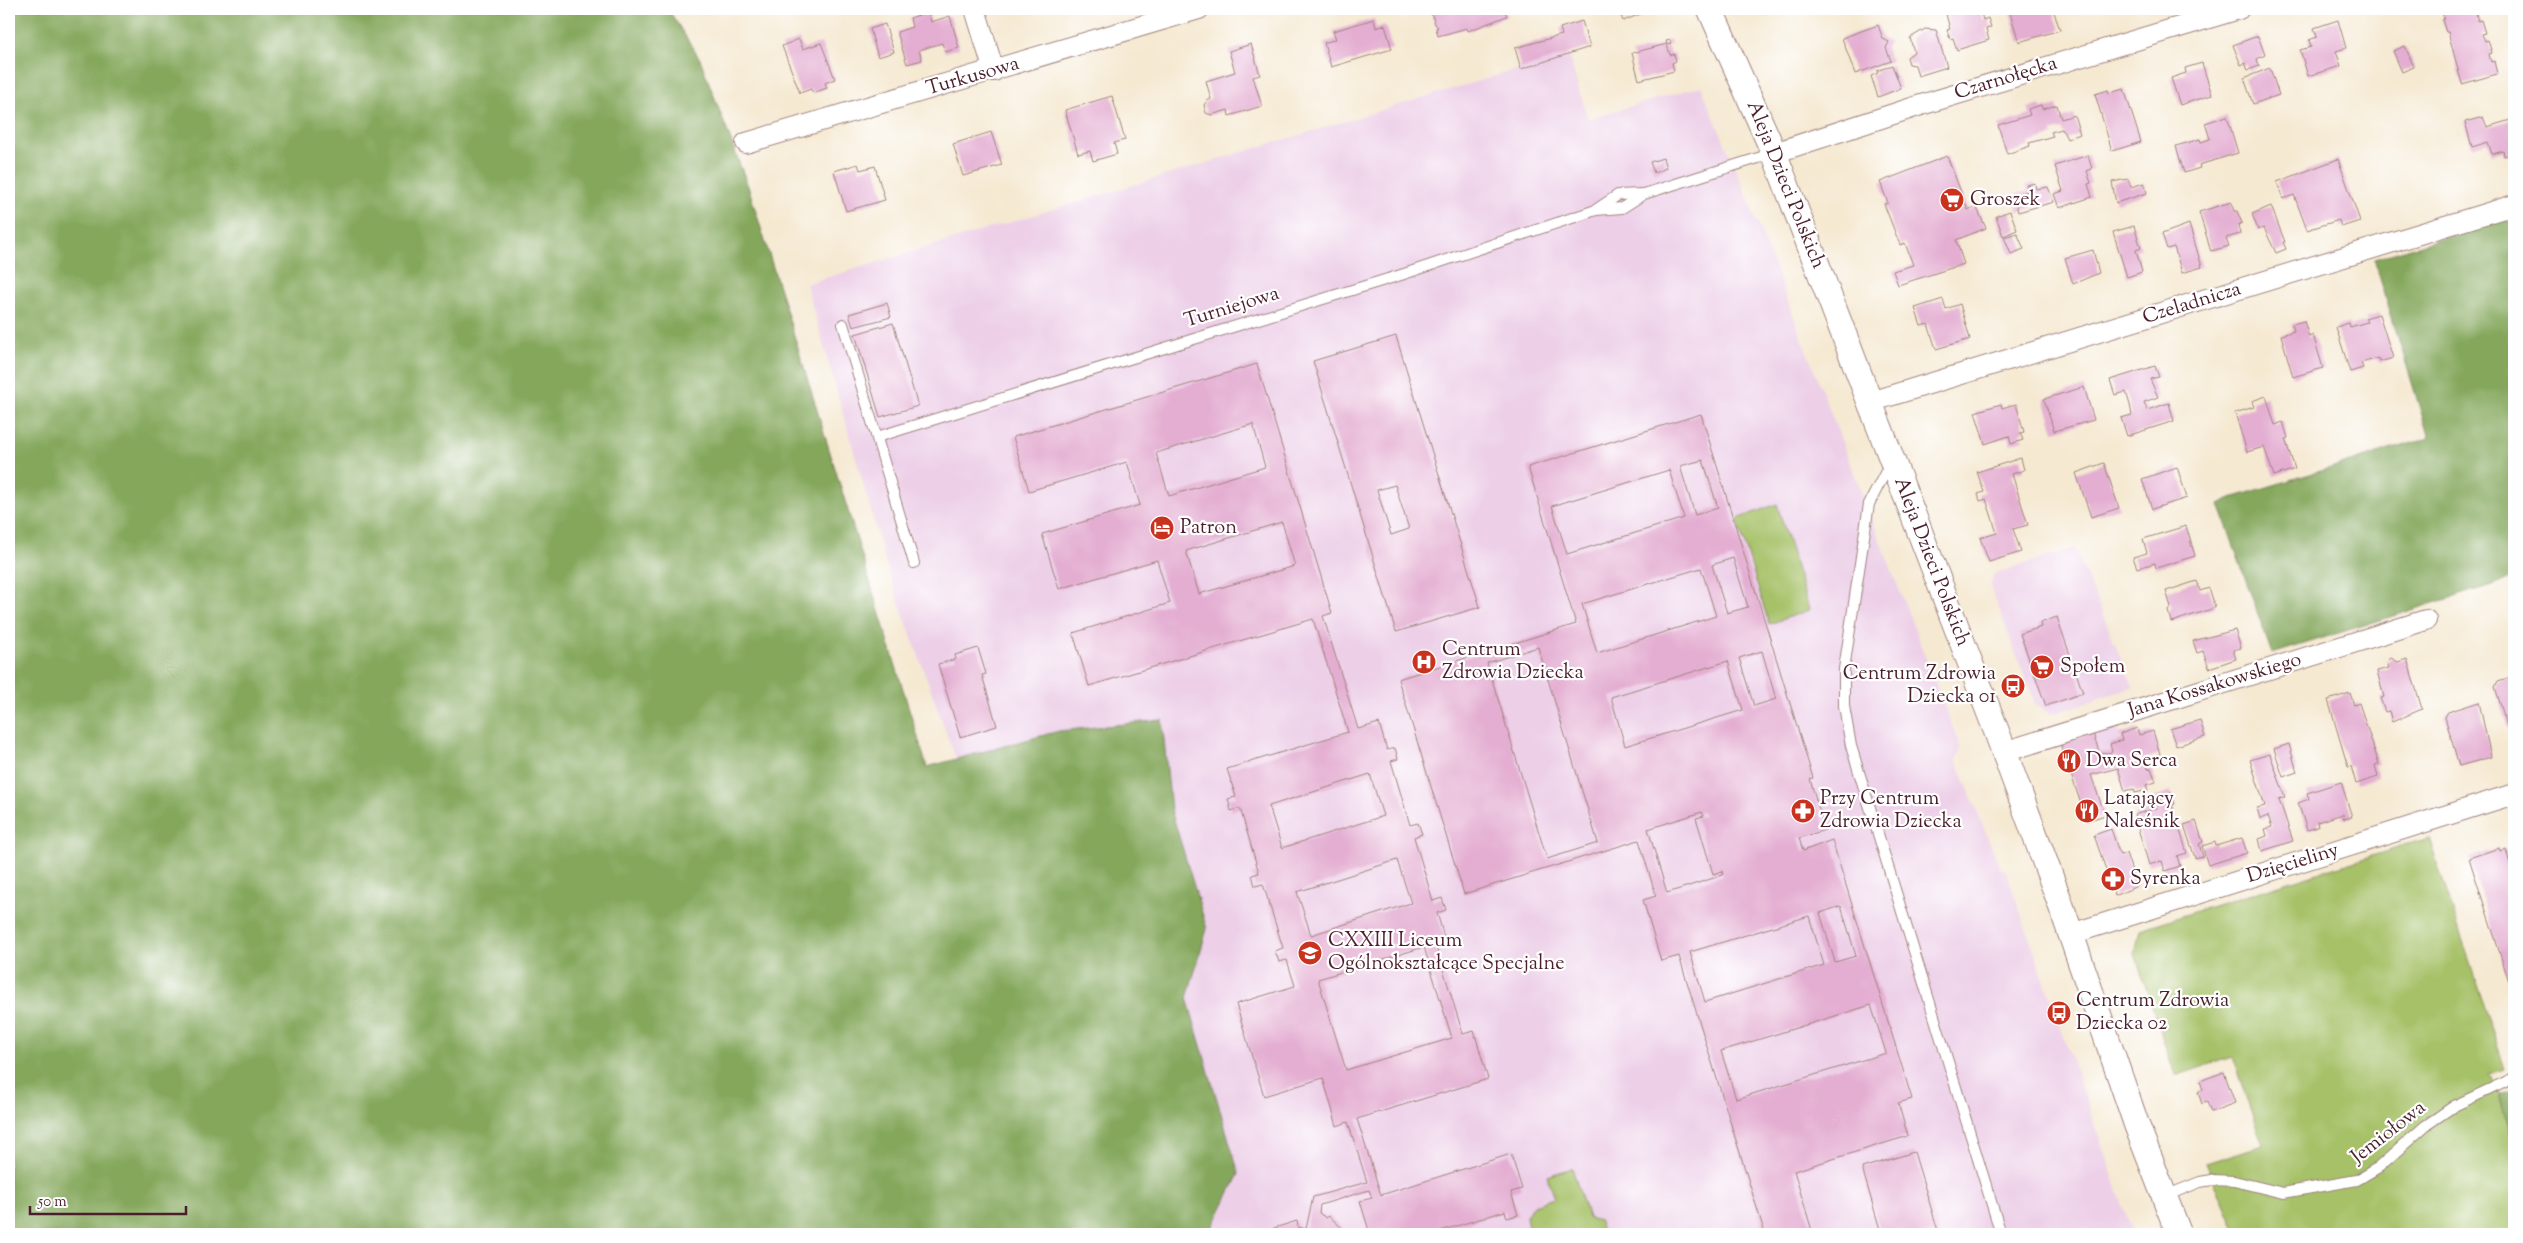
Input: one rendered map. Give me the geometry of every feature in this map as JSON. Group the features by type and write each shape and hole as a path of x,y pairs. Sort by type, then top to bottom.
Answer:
{"street":[{"path":"975,9 994,71"},
{"name":"Turkusowa","path":"746,143 1199,9"},
{"name":"Aleja Dzieci Polskich","path":"1710,9 1774,153 1870,402 2004,752 2071,934 2163,1197 2179,1234"},
{"name":"Czarnołęcka","path":"1774,153 1921,105 2239,9"},
{"name":"Czeladnicza","path":"1870,402 2514,205"},
{"name":"Jana Kossakowskiego","path":"2004,752 2426,620"},
{"name":"Dzięcieliny","path":"2071,934 2514,794"}],"lane":[{"name":"Turniejowa","path":"878,437 1404,274 1596,210 1622,208 1644,194 1774,153"},
{"path":"842,324 878,437 914,563"},
{"path":"1894,466 1885,473 1869,504 1844,669 1844,706 1851,746 2001,1234"},
{"name":"Jemiołowa","path":"2163,1197 2200,1182 2212,1180 2234,1181 2283,1193 2357,1180 2379,1167 2425,1126 2454,1106 2514,1078"}],"shaded area":[{"name":"Centrum Zdrowia Dziecka","path":"1568,54 1588,119 1701,86 1744,189 1961,749 1956,759 2000,868 2006,871 2133,1234 1089,1234 1050,1020 889,574 806,284"},
{"path":"2075,548 2133,687 2053,714 2036,706 1990,586 1994,574"},
{"path":"2117,725 2122,740 2110,745 2117,768 2091,775 2105,815 2087,821 2060,743"}],"green space":[{"path":"9,9 668,9 700,59 748,186 927,767 1059,731 1162,720 1171,810 1207,929 1187,998 1239,1174 1209,1234 9,1234"},
{"path":"2514,217 2514,578 2272,654 2219,504 2231,498 2429,438 2374,259"},
{"path":"1777,504 1809,610 1769,624 1737,519"},
{"path":"2429,838 2505,1069 2489,1074 2499,1094 2514,1149 2514,1234 2237,1234 2206,1163 2263,1145 2232,1057 2175,1076 2135,954 2140,929"},
{"path":"2514,1089 2514,1149 2499,1094"},
{"path":"1572,1168 1588,1218 1599,1221 1603,1234 1529,1234 1526,1216 1533,1205 1554,1198 1547,1176"}],"building":[{"path":"1430,9 1504,9 1507,16 1468,31 1467,28 1438,36 1436,28 1438,27 1435,24"},
{"path":"1618,9 1653,9 1623,21"},
{"path":"1963,9 1980,9 1983,20 1988,18 1991,27 1986,29 1989,40 1957,50 1953,38 1950,39 1947,30 1950,29 1946,14"},
{"path":"2009,9 2053,9 2060,30 2019,42"},
{"path":"2439,9 2478,9 2479,12 2476,13 2478,21 2481,20 2485,33 2482,34 2485,41 2488,40 2492,53 2489,54 2491,62 2494,61 2497,74 2462,84 2448,32 2446,32 2442,20 2444,19 2442,11"},
{"path":"928,12 931,22 950,16 959,48 945,52 942,43 919,50 922,60 907,64 897,32 912,27 910,18"},
{"path":"1374,19 1376,28 1385,25 1392,49 1331,67 1324,43 1336,39 1333,31"},
{"path":"2338,20 2346,48 2336,51 2341,66 2308,76 2300,50 2311,47 2309,40 2317,37 2314,28"},
{"path":"1582,21 1590,47 1521,69 1515,48 1562,35 1560,28"},
{"path":"885,24 894,52 878,57 870,29"},
{"path":"1878,25 1883,39 1889,42 1886,48 1891,61 1855,74 1842,38"},
{"path":"1925,29 1936,30 1947,67 1918,76 1915,65 1909,64 1907,57 1914,52 1910,38"},
{"path":"2258,36 2265,55 2257,59 2259,66 2248,70 2245,63 2241,65 2233,45"},
{"path":"799,39 803,49 821,43 835,79 825,83 827,88 813,93 811,89 800,93 782,46"},
{"path":"1670,40 1671,44 1667,45 1670,55 1674,54 1676,61 1672,63 1674,71 1639,80 1632,53 1667,44 1666,41"},
{"path":"1251,44 1260,75 1253,77 1262,106 1229,116 1228,110 1211,115 1206,113 1204,105 1211,99 1206,81 1235,72 1229,51"},
{"path":"2405,46 2414,67 2402,72 2393,51"},
{"path":"2202,63 2212,95 2180,105 2171,78 2186,73 2185,68"},
{"path":"1892,65 1901,88 1878,97 1871,76 1878,73 1877,71"},
{"path":"2270,68 2279,95 2253,104 2244,78"},
{"path":"2124,89 2141,142 2112,151 2095,94 2108,90 2109,93"},
{"path":"1112,96 1125,140 1114,143 1117,154 1093,161 1090,151 1078,154 1065,110"},
{"path":"2041,105 2042,109 2057,105 2061,119 2074,115 2080,134 2067,139 2062,129 2051,132 2053,136 2029,143 2030,146 2007,154 1998,125 2030,115 2028,109"},
{"path":"2227,116 2238,153 2199,165 2200,168 2184,173 2176,146 2200,139 2201,142 2210,139 2205,123"},
{"path":"2483,117 2487,127 2514,119 2514,153 2504,156 2503,151 2492,154 2488,142 2472,147 2465,122"},
{"path":"991,132 1002,165 963,176 953,144"},
{"path":"2088,155 2092,169 2087,171 2091,183 2088,184 2092,197 2059,208 2054,194 2063,191 2055,166"},
{"path":"1947,156 1968,210 1976,206 1986,228 1956,240 1964,264 1898,285 1893,271 1913,265 1905,243 1900,245 1884,204 1888,203 1880,182"},
{"path":"1663,158 1666,168 1654,173 1650,162"},
{"path":"2338,159 2360,221 2341,227 2339,220 2307,230 2294,195 2283,199 2277,182"},
{"path":"858,164 860,170 875,166 885,200 846,211 834,171"},
{"path":"2128,179 2131,187 2144,183 2147,193 2116,203 2112,182"},
{"path":"2035,183 2036,189 2048,187 2054,202 2018,212 2014,195 2028,191 2026,185"},
{"path":"2231,202 2234,211 2237,211 2242,223 2238,225 2240,234 2226,238 2229,246 2211,251 2199,212"},
{"path":"2271,206 2286,249 2276,253 2264,228 2258,230 2252,214"},
{"path":"2010,211 2017,230 2003,236 1996,216"},
{"path":"2189,224 2202,267 2182,273 2174,247 2167,249 2162,234"},
{"path":"2134,226 2141,248 2136,250 2142,272 2127,277 2113,232"},
{"path":"2017,233 2024,249 2011,254 2004,237"},
{"path":"2093,250 2099,273 2073,284 2065,258"},
{"path":"1943,299 1946,309 1960,304 1970,339 1936,349 1928,324 1921,326 1915,308"},
{"path":"887,303 891,317 853,327 849,314"},
{"path":"2379,314 2393,358 2380,362 2378,358 2361,363 2363,368 2350,372 2336,327 2349,323 2350,327 2367,322 2365,318"},
{"path":"2304,321 2309,337 2313,335 2323,368 2293,377 2281,335 2294,331 2292,324"},
{"path":"893,323 918,406 880,417 855,334"},
{"path":"1396,336 1480,607 1396,632 1313,361","holes":["1395,485 1409,529 1391,535 1377,490"]},
{"path":"1257,364 1332,613 1323,616 1358,729 1379,723 1387,750 1395,748 1398,759 1391,761 1410,825 1418,823 1422,834 1414,837 1433,901 1442,898 1446,910 1437,913 1445,940 1435,943 1463,1034 1474,1031 1488,1079 1357,1119 1381,1195 1511,1154 1522,1189 1511,1192 1518,1215 1507,1218 1505,1211 1431,1234 1370,1234 1360,1201 1372,1198 1369,1190 1320,1205 1319,1213 1326,1218 1329,1216 1343,1229 1342,1234 1268,1234 1274,1228 1297,1221 1298,1227 1306,1229 1313,1197 1367,1182 1348,1122 1337,1126 1323,1078 1264,1096 1236,1004 1295,986 1287,960 1279,962 1275,951 1283,948 1263,884 1255,886 1252,875 1259,873 1240,808 1231,811 1228,799 1236,797 1227,769 1348,732 1313,619 1089,686 1073,633 1170,603 1157,560 1059,589 1042,534 1140,505 1127,462 1029,491 1013,437","holes":["1253,424 1265,467 1169,496 1156,453","1282,522 1295,566 1199,594 1186,551","1370,774 1383,816 1282,848 1269,806","1397,860 1411,903 1311,935 1297,892","1424,947 1452,1038 1346,1070 1318,979"]},
{"path":"2155,366 2159,377 2150,379 2158,397 2144,402 2147,410 2169,403 2174,421 2127,436 2121,418 2132,415 2130,405 2126,392 2115,395 2110,380"},
{"path":"2084,387 2094,420 2054,431 2044,399"},
{"path":"2266,396 2275,425 2283,422 2288,438 2285,439 2295,469 2274,476 2264,447 2247,452 2235,413 2254,407 2252,401"},
{"path":"2001,404 2002,408 2016,404 2024,432 2020,433 2023,440 2011,444 2009,436 1985,444 1975,412"},
{"path":"1701,414 1813,778 1810,779 1825,830 1799,838 1803,851 1832,840 1912,1099 1898,1103 1908,1136 1794,1171 1813,1234 1765,1234 1679,956 1661,961 1643,900 1656,896 1639,840 1464,894 1398,679 1576,624 1528,467","holes":["1703,460 1718,508 1695,515 1680,466","1669,470 1684,518 1567,554 1552,506","1733,558 1748,607 1727,613 1712,565","1701,568 1716,616 1597,653 1582,604","1538,647 1598,843 1547,859 1487,663","1762,651 1776,699 1754,706 1739,658","1728,661 1743,710 1625,746 1611,697","1702,812 1704,816 1696,818 1713,874 1722,871 1723,875 1667,893 1648,829","1841,906 1856,956 1835,962 1820,913","1809,916 1824,965 1705,1002 1690,952","1871,1005 1886,1053 1736,1099 1721,1051"]},
{"path":"2021,458 2024,470 2012,474 2028,525 2013,529 2021,552 1989,562 1980,538 1997,533 1986,499 1980,501 1978,494 1984,492 1977,472"},
{"path":"2104,463 2119,508 2091,517 2076,473"},
{"path":"2177,467 2187,498 2152,509 2142,479"},
{"path":"2186,526 2195,556 2156,568 2155,563 2137,568 2133,557 2147,553 2143,539"},
{"path":"2197,581 2200,591 2209,588 2215,608 2171,622 2168,611 2171,607 2166,591"},
{"path":"2057,617 2083,693 2046,706 2020,634 2041,627 2040,623"},
{"path":"2235,630 2241,648 2233,650 2236,659 2209,668 2203,651 2197,653 2193,641"},
{"path":"978,648 986,674 982,675 997,726 960,737 938,664 956,659 955,655"},
{"path":"2391,658 2398,662 2407,659 2422,709 2392,722 2389,711 2385,712 2380,698 2384,697 2377,671 2389,668 2387,662"},
{"path":"2511,677 2514,679 2514,727 2508,729 2495,687 2498,681"},
{"path":"2350,693 2354,705 2359,703 2379,764 2375,765 2378,777 2356,784 2351,766 2348,767 2328,700"},
{"path":"2479,702 2491,757 2459,766 2445,717 2448,712"},
{"path":"2200,720 2205,737 2176,746 2170,729"},
{"path":"2137,728 2139,735 2153,731 2160,754 2145,759 2148,769 2151,768 2156,782 2146,785 2148,790 2135,793 2134,789 2125,791 2118,768 2091,775 2105,815 2087,821 2060,743 2093,733 2099,752 2107,753 2112,752 2110,744 2122,740 2120,734"},
{"path":"2289,744 2297,772 2283,777 2274,749"},
{"path":"2270,754 2285,797 2279,799 2293,841 2262,851 2259,839 2267,836 2265,829 2272,827 2268,816 2260,819 2257,808 2265,806 2250,760"},
{"path":"2341,782 2352,817 2344,819 2343,814 2317,822 2318,827 2307,830 2298,803 2309,799 2307,793"},
{"path":"2171,792 2175,804 2172,805 2187,853 2177,856 2180,866 2165,871 2162,861 2149,865 2134,815 2157,808 2154,798"},
{"path":"2196,821 2203,842 2199,844 2203,856 2195,858 2184,825"},
{"path":"2111,829 2120,855 2126,853 2137,886 2115,896 2094,835"},
{"path":"2242,838 2247,853 2208,865 2202,846 2215,842 2216,846"},
{"path":"2499,848 2500,851 2506,849 2514,879 2514,997 2469,858"},
{"path":"2224,1072 2235,1103 2211,1112 2207,1102 2202,1104 2198,1092 2203,1090 2200,1081"},
{"path":"1914,1152 1939,1234 1878,1234 1881,1233 1862,1168"}],"place":[{"name":"Groszek","path":"1952,200"},
{"name":"Patron","path":"1162,528"},
{"name":"Centrum Zdrowia Dziecka","path":"1424,662"},
{"name":"Społem","path":"2042,667"},
{"name":"Centrum Zdrowia Dziecka 01","path":"2013,686"},
{"name":"Dwa Serca","path":"2069,761"},
{"name":"Przy Centrum Zdrowia Dziecka","path":"1803,811"},
{"name":"Latający Naleśnik","path":"2087,811"},
{"name":"Syrenka","path":"2113,879"},
{"name":"CXXIII Liceum Ogólnokształcące Specjalne","path":"1310,953"},
{"name":"Centrum Zdrowia Dziecka 02","path":"2059,1013"}]}
